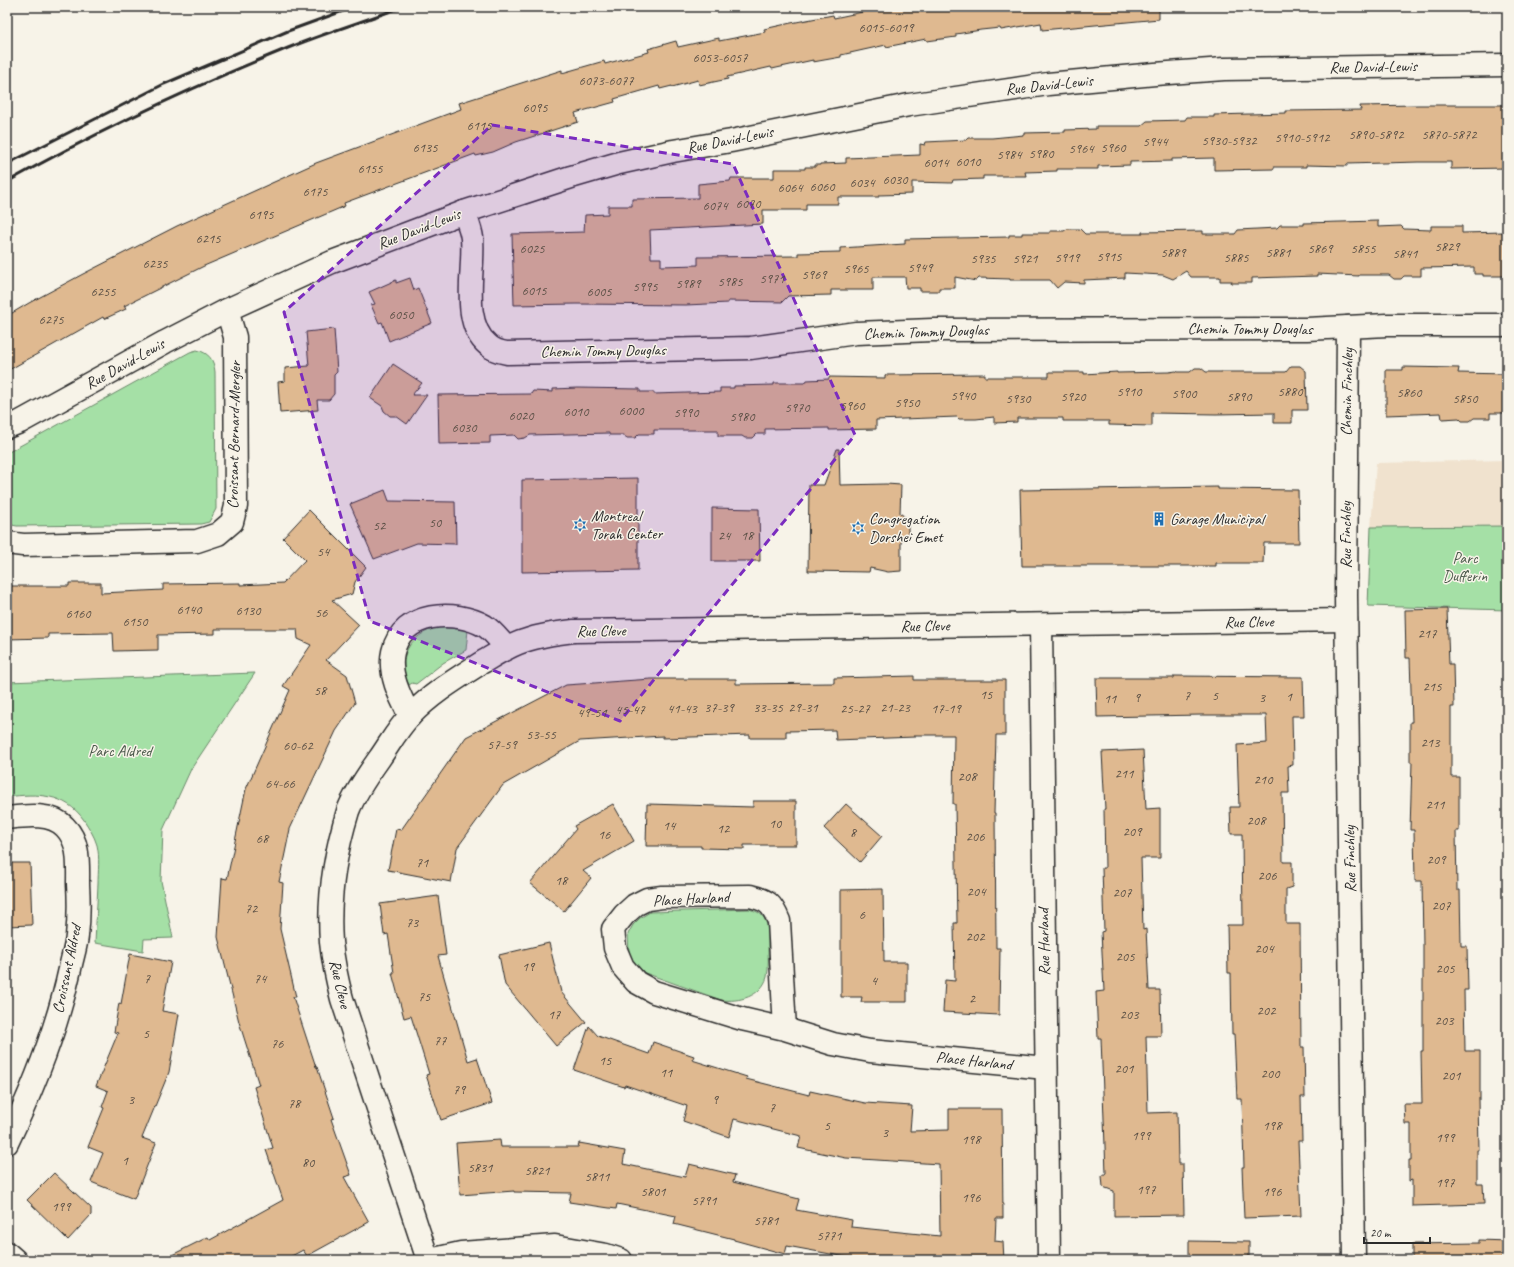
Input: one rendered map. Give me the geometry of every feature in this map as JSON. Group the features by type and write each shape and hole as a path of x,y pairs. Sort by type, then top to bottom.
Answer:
{"street":[{"name":"Rue David-Lewis","path":"7,427 20,422 165,342 227,310 332,262 464,212 571,177 665,152 731,141 909,104 1012,88 1224,69 1507,65"},
{"name":"Chemin Tommy Douglas","path":"464,212 472,238 472,310 474,323 479,335 488,346 498,351 507,353 751,348 856,334 932,330 1307,329 1387,325 1507,325"},
{"name":"Croissant Bernard-Mergler","path":"7,543 23,545 197,542 218,534 232,522 236,506 235,337 227,310"},
{"name":"Chemin Finchley","path":"1346,458 1348,327"},
{"name":"Rue Finchley","path":"1346,458 1346,620 1354,1260"},
{"path":"410,716 401,699 392,670 393,652 401,634 415,622 431,617 451,615 471,619 486,627 507,648"},
{"name":"Rue Cleve","path":"429,1260 342,999 335,970 331,942 334,866 349,810 368,775 410,716 431,696 455,679 507,648 523,641 547,634 574,631 1346,620"},
{"name":"Rue Harland","path":"1041,625 1049,1260"},
{"name":"Croissant Aldred","path":"7,818 42,816 56,820 65,826 72,836 76,847 78,859 78,894 77,937 64,999 27,1102 7,1142"},
{"name":"Place Harland","path":"785,1029 779,921 774,908 763,899 750,896 662,897 648,899 624,914 614,930 615,948 620,961 623,968 636,982 654,992 742,1019 785,1029 833,1044 870,1051 1046,1068"},
{"path":"429,1260 461,1253 555,1246 606,1255 621,1260"},
{"path":"7,1253 15,1260"}],"highlighted area":[{"path":"492,125 733,164 855,435 620,721 370,621 284,312"}],"shaded area":[{"path":"1507,460 1507,526 1371,527 1376,463"}],"green space":[{"path":"197,350 208,355 212,361 215,372 216,509 209,522 201,524 17,526 7,524 7,453 190,352"},
{"name":"Parc Dufferin","path":"1507,526 1507,610 1368,606 1371,527"},
{"path":"438,627 468,630 466,650 443,663 416,684 412,683 409,685 405,675 404,665 408,648 413,641 420,636"},
{"name":"Parc Aldred","path":"255,673 191,769 163,830 161,881 173,938 144,939 143,951 95,943 99,864 96,841 90,829 76,811 68,804 59,800 40,795 7,797 7,682"},
{"path":"749,909 759,913 767,924 768,969 764,984 755,994 748,997 735,1000 721,1000 645,973 633,962 629,953 628,934 633,925 640,918 650,912"}],"building":[{"path":"886,7 1159,7 1159,19 1042,30 1041,23 1001,30 1000,28 981,30 956,34 956,37 927,41 926,39 886,47 886,45 841,55 841,57 813,62 813,60 772,69 771,67 727,77 728,79 699,85 698,80 660,89 659,86 614,99 615,102 575,113 578,122 516,142 493,152 476,156 475,154 344,203 345,206 204,266 124,306 126,309 104,319 103,317 7,371 7,316 83,274 177,226 316,163 461,109 459,103 562,70 562,73 604,61 605,64 649,52 648,49 676,41 678,47 719,38 719,41 765,32 764,29 791,23 833,15 834,18"},
{"path":"1507,105 1507,168 1451,169 1451,162 1418,162 1347,164 1347,166 1306,165 1306,167 1274,167 1274,169 1214,170 1214,158 1130,162 1130,165 1098,166 1098,169 1057,169 1057,171 1025,172 1026,176 983,176 983,179 953,180 952,183 912,182 912,194 879,195 879,197 838,197 838,204 806,204 806,210 763,210 763,224 650,230 651,258 661,258 661,266 698,265 698,257 798,256 798,253 840,252 840,248 905,244 905,239 1009,237 1009,235 1022,235 1022,233 1050,233 1050,231 1064,231 1067,229 1080,229 1085,234 1142,234 1142,232 1203,231 1203,234 1235,234 1238,230 1277,228 1280,225 1378,221 1378,227 1401,226 1404,229 1431,230 1431,226 1462,226 1462,233 1505,232 1506,276 1483,276 1483,274 1474,274 1474,267 1421,268 1421,276 1404,276 1401,279 1394,279 1389,275 1359,276 1317,274 1317,276 1252,278 1252,283 1231,283 1232,281 1220,281 1220,277 1191,277 1186,271 1173,279 1163,275 1125,273 1125,278 1084,280 1084,283 1064,282 1057,288 1050,280 979,278 976,281 955,277 955,288 939,288 939,291 920,291 920,288 906,288 905,277 873,277 873,290 831,290 831,295 788,296 782,302 728,301 728,303 686,305 514,305 512,234 584,232 585,215 608,214 608,206 632,206 632,199 698,198 698,184 730,181 731,178 774,178 774,169 805,169 805,167 815,167 815,165 820,164 846,163 846,158 920,155 920,144 925,145 926,142 966,140 968,138 992,138 1024,135 1024,133 1065,132 1065,130 1096,129 1096,126 1141,126 1147,121 1185,120 1187,117 1286,113 1286,111 1361,110 1360,106"},
{"path":"410,278 414,290 418,288 432,323 389,341 382,322 379,323 371,305 375,304 369,292 396,280 396,283"},
{"path":"334,329 337,372 334,375 334,394 329,400 317,400 318,410 280,413 278,382 285,381 285,368 309,366 306,332"},
{"path":"393,364 422,383 412,395 427,395 407,424 396,416 390,416 384,411 382,406 370,398"},
{"path":"1291,366 1300,366 1306,371 1307,410 1292,410 1292,423 1274,423 1274,413 1152,413 1152,426 1109,425 1109,421 1063,421 1063,418 1017,418 1017,422 994,423 994,417 959,419 957,417 876,420 876,429 765,429 765,434 757,434 753,438 745,438 742,436 718,436 718,430 654,430 654,434 639,434 635,438 627,438 623,435 609,435 609,433 530,435 525,438 518,439 514,435 490,436 490,443 439,444 438,395 531,394 533,391 553,392 553,389 577,388 640,389 640,392 654,392 654,394 720,392 720,388 734,388 734,386 774,385 774,383 805,383 807,380 829,379 829,377 885,378 885,375 985,374 985,377 1049,377 1049,372 1084,372 1084,374 1117,372 1190,372 1195,368 1201,368 1206,372 1286,372"},
{"path":"1403,367 1459,368 1458,373 1507,374 1507,413 1490,413 1490,418 1474,418 1470,421 1462,421 1459,418 1442,419 1441,413 1386,415 1386,370 1403,370"},
{"name":"Congregation Dorshei Emet","path":"837,449 839,449 840,485 901,485 900,513 905,517 908,524 908,532 901,542 901,571 888,572 870,568 869,572 808,571 809,485 824,485"},
{"name":"Montreal Torah Center","path":"638,478 638,570 522,572 522,480"},
{"name":"Garage Municipal","path":"1218,487 1218,489 1298,490 1299,543 1264,543 1263,563 1216,563 1216,566 1022,566 1020,490"},
{"path":"385,490 389,501 455,502 456,544 417,543 374,559 350,504"},
{"path":"712,508 759,509 760,561 712,561"},
{"path":"309,510 366,567 355,582 352,594 332,600 359,625 326,660 347,675 355,703 336,731 290,829 279,882 283,883 280,929 296,997 293,997 334,1118 331,1119 351,1175 344,1177 369,1222 307,1256 303,1250 284,1260 162,1260 208,1237 210,1240 283,1200 266,1150 273,1148 254,1087 259,1085 239,1022 218,937 222,878 227,879 246,789 290,690 283,686 311,645 298,639 297,629 215,629 215,634 158,635 158,650 114,651 113,633 48,634 48,638 7,639 7,586 69,586 69,583 101,583 101,593 163,590 163,584 240,583 240,585 283,583 305,560 283,538"},
{"path":"1447,609 1449,664 1453,664 1454,707 1451,707 1451,777 1459,777 1459,831 1456,831 1457,890 1460,890 1461,946 1467,946 1468,990 1464,990 1465,1051 1480,1051 1480,1099 1478,1099 1479,1150 1477,1150 1477,1184 1483,1184 1484,1204 1412,1206 1412,1180 1409,1181 1409,1160 1411,1160 1411,1124 1405,1124 1404,1104 1422,1104 1421,1051 1423,1051 1423,946 1422,881 1415,881 1414,830 1410,830 1412,762 1410,762 1410,722 1412,722 1410,658 1406,658 1405,610"},
{"path":"914,676 914,680 1005,680 1005,735 996,735 994,813 996,948 1000,948 999,1015 943,1012 945,980 955,981 954,923 957,923 955,804 953,804 954,735 915,735 915,737 836,740 835,730 786,731 786,738 750,738 750,735 663,738 663,736 580,741 503,785 457,848 451,882 388,870 396,829 401,830 466,737 566,685 651,679 736,679 736,684 834,683 834,678"},
{"path":"1174,676 1303,677 1304,716 1292,716 1293,765 1288,766 1289,793 1282,793 1283,862 1292,862 1292,887 1286,889 1286,924 1300,924 1301,1047 1304,1047 1305,1097 1301,1097 1302,1141 1298,1141 1301,1216 1244,1218 1242,1099 1237,1099 1234,1034 1232,1034 1231,973 1228,973 1227,925 1243,925 1242,834 1231,834 1230,807 1239,807 1237,745 1267,743 1266,715 1097,717 1096,678 1174,678"},
{"path":"1143,750 1146,809 1160,808 1160,858 1141,858 1143,930 1146,929 1149,990 1160,990 1161,1036 1146,1036 1148,1113 1177,1112 1178,1164 1183,1164 1184,1215 1114,1216 1114,1191 1103,1187 1102,1176 1106,1173 1101,1038 1098,1038 1096,992 1104,991 1101,932 1104,931 1102,868 1105,868 1105,809 1102,752"},
{"path":"753,801 796,801 796,845 744,845 744,849 701,848 701,846 646,846 647,804 753,807"},
{"path":"613,804 634,841 583,871 591,878 564,911 530,883 576,829 574,826"},
{"path":"846,804 882,836 860,862 824,828"},
{"path":"7,863 30,863 32,925 7,926"},
{"path":"883,889 884,962 907,962 907,1002 861,1002 862,997 841,997 841,890"},
{"path":"438,896 446,955 438,956 468,1061 477,1058 492,1103 441,1120 426,1075 429,1074 411,1016 404,1018 392,973 394,973 388,934 384,935 380,904"},
{"path":"549,943 561,992 586,1022 556,1046 505,985 499,955"},
{"path":"130,954 171,962 162,1011 179,1014 169,1072 142,1138 156,1143 134,1199 91,1182 103,1153 88,1147 104,1108 102,1107 108,1091 96,1086 118,1033 114,1032 119,1003 121,1004"},
{"path":"589,1026 598,1036 649,1054 653,1042 694,1056 692,1060 747,1077 746,1079 809,1095 810,1091 865,1103 912,1106 910,1131 949,1130 949,1109 1002,1109 1003,1218 996,1218 995,1241 1003,1242 1004,1260 863,1260 787,1246 785,1254 674,1224 676,1216 617,1204 616,1209 569,1202 571,1193 514,1191 460,1195 456,1143 500,1140 501,1147 578,1147 579,1143 625,1151 623,1164 685,1177 689,1164 735,1175 733,1182 799,1199 796,1210 852,1220 851,1227 940,1236 939,1164 846,1158 798,1148 801,1136 734,1119 729,1137 683,1121 687,1106 574,1070"},
{"path":"54,1173 91,1208 91,1215 68,1240 27,1200"},
{"path":"1479,1240 1507,1241 1507,1260 1412,1260 1412,1244 1479,1243"},
{"path":"1189,1241 1249,1242 1249,1260 1189,1260"}],"railway":[{"path":"7,164 164,84 288,31 354,7"},
{"path":"7,182 111,127 216,78 302,43 402,7"}],"place":[{"name":"Garage Municipal","path":"1159,519"},
{"name":"Montreal Torah Center","path":"580,525"},
{"name":"Congregation Dorshei Emet","path":"858,528"}]}
